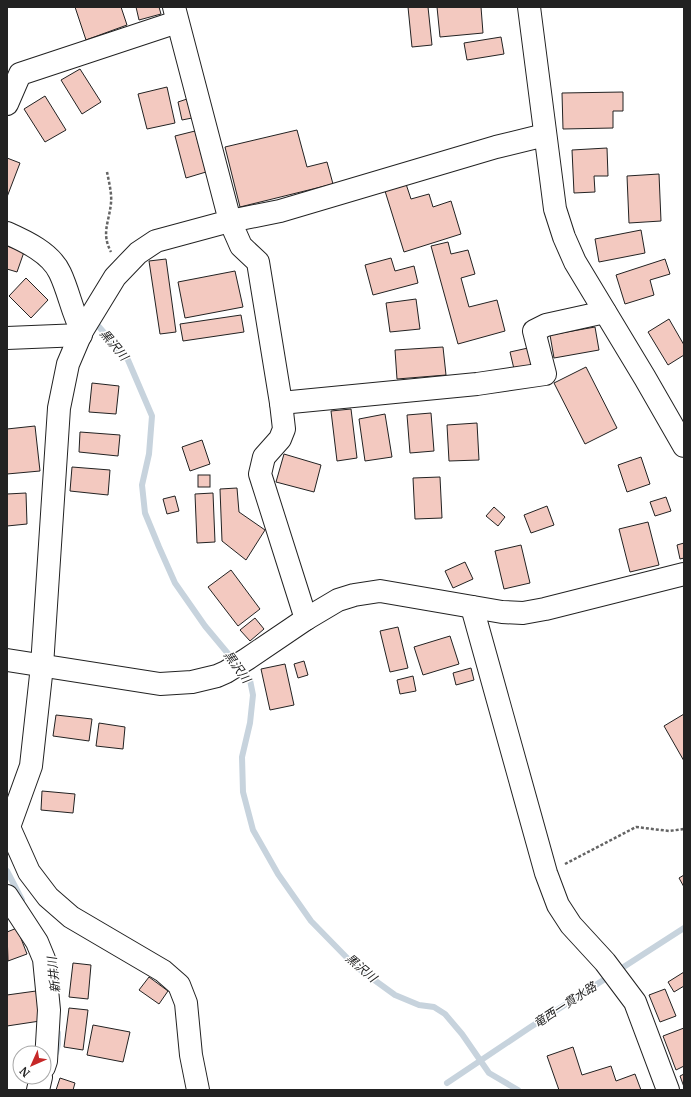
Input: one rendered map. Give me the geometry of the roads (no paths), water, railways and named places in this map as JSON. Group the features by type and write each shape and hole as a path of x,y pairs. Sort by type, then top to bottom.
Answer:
{"street":[{"path":"529,7 555,209 564,237 575,262 684,446"},
{"path":"7,104 20,74 176,14 230,221 241,246 258,262 284,429 280,438 264,457 260,474 306,619"},
{"path":"198,1090 191,1055 186,1003 179,985 163,971 71,917 48,897 29,872 8,828 31,766 42,666 59,408 68,364 81,333 115,277 138,253 156,241 230,221 280,211 496,147 545,135"},
{"path":"7,233 28,242 47,256 60,272 81,333"},
{"path":"281,403 478,384 544,374 534,331 546,325 605,312"},
{"path":"7,338 81,333"},
{"path":"7,660 160,684 192,682 217,676 226,672 306,619 338,600 354,595 380,591 502,612 523,613 545,609 684,574"},
{"path":"472,607 546,873 558,905 571,925 605,962 635,1002 668,1090"},
{"path":"7,896 37,942 44,959 49,1010 47,1045"}],"waterway":[{"name":"黒沢川","path":"93,320 128,360 152,416 149,454 142,485 145,513 159,547 175,583 205,626 250,680 253,695 250,723 242,757 243,792 253,830 278,874 311,921 355,966 395,995 419,1005 434,1007 445,1014 462,1034 489,1073 518,1090"},
{"name":"新井川","path":"7,871 22,900"},
{"name":"竜西一貫水路","path":"447,1083 684,928"},
{"name":"新井川","path":"56,1053 58,1033"}]}
